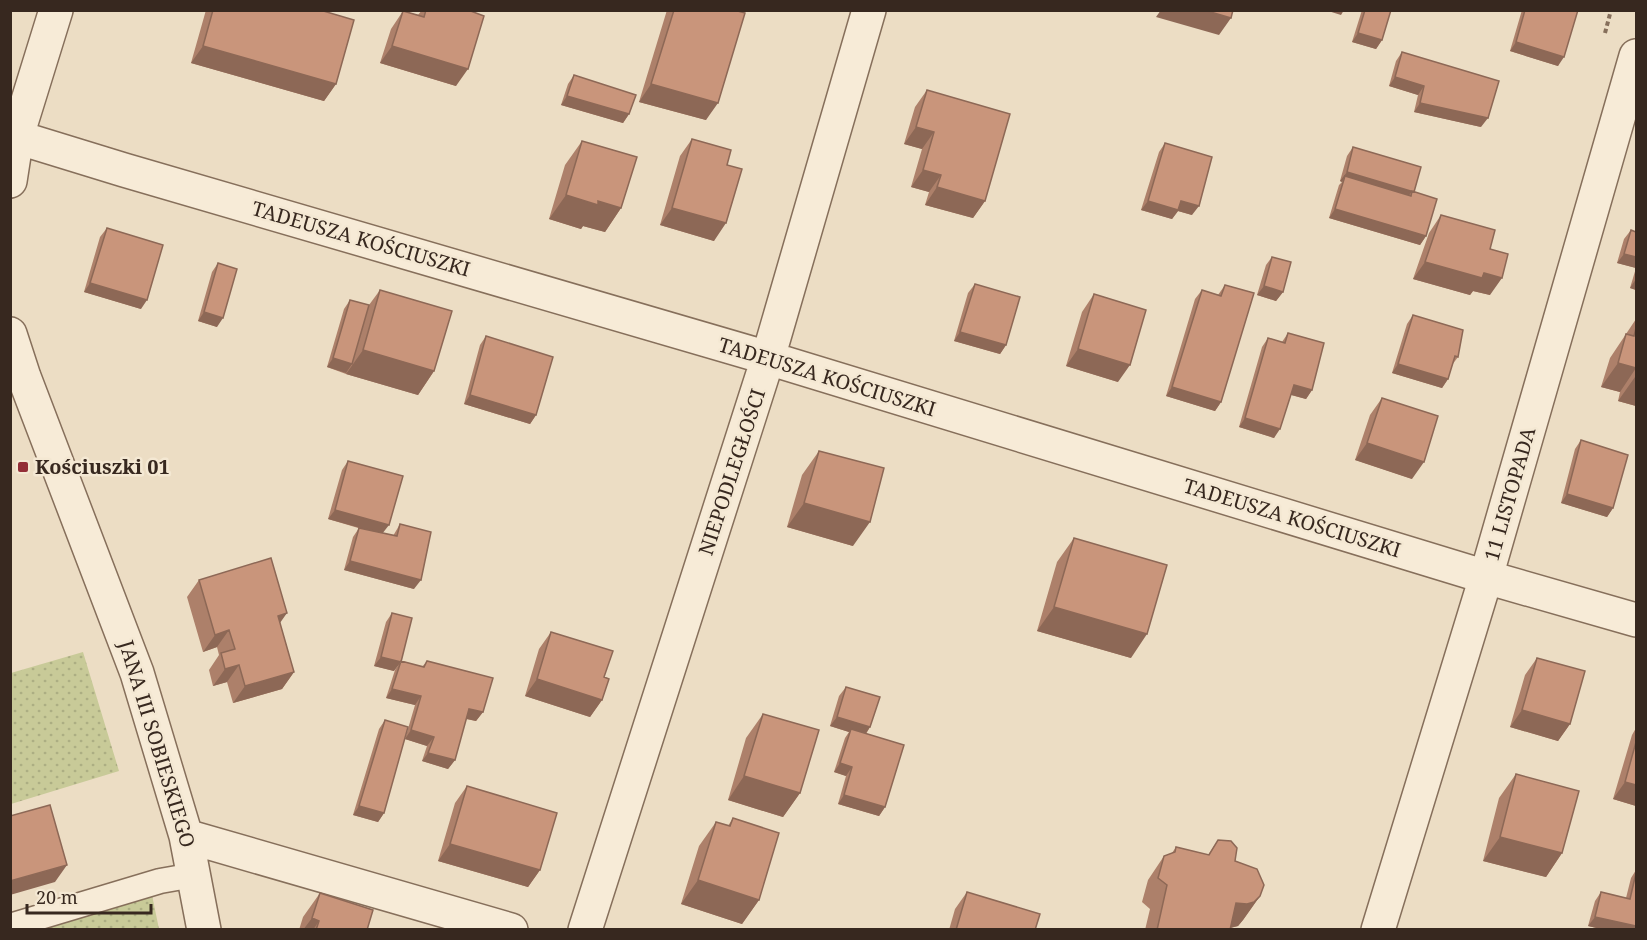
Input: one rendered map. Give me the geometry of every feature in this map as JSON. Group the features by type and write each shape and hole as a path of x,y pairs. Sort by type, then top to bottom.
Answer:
{"street":[{"path":"10,181 14,136 56,10"},
{"name":"NIEPODLEGŁOŚCI","path":"585,930 768,358 868,10"},
{"name":"11 LISTOPADA","path":"1378,930 1486,577 1636,56"},
{"name":"TADEUSZA KOŚCIUSZKI","path":"14,136 768,358 1486,577 1636,620"},
{"name":"JANA III SOBIESKIEGO","path":"10,334 20,368 135,664 186,837 204,930"},
{"path":"186,837 511,930"}],"lane":[{"path":"10,926 160,881 194,875"}],"green space":[{"path":"83,652 119,771 11,804 11,673"},
{"path":"152,895 159,929 41,930"}],"building":[{"path":"213,10 320,10 354,20 336,84 203,46"},
{"path":"426,10 468,10 484,16 468,69 392,46 403,11 424,17"},
{"path":"674,10 734,10 745,13 718,103 651,84"},
{"path":"1204,10 1233,10 1231,18"},
{"path":"1365,10 1391,10 1382,40 1358,33"},
{"path":"1525,10 1578,10 1564,57 1516,42"},
{"path":"1402,52 1499,81 1488,118 1420,103 1424,86 1395,77"},
{"path":"574,75 636,95 629,114 567,96"},
{"path":"927,90 1010,114 985,201 937,187 941,175 923,170 934,132 916,127"},
{"path":"692,139 731,150 727,165 742,169 726,223 672,208"},
{"path":"582,141 637,157 621,208 598,201 598,205 566,195"},
{"path":"1165,143 1212,157 1199,206 1181,201 1178,210 1148,201"},
{"path":"1353,147 1421,167 1414,192 1347,172"},
{"path":"1345,176 1411,196 1412,191 1437,199 1426,236 1335,209"},
{"path":"1441,215 1495,230 1490,249 1508,254 1502,278 1484,273 1482,278 1425,262"},
{"path":"107,228 163,245 147,300 90,283"},
{"path":"1631,230 1636,232 1636,257 1624,254"},
{"path":"1272,257 1291,262 1283,292 1264,286"},
{"path":"218,263 237,269 223,318 204,312"},
{"path":"975,284 1020,297 1006,345 960,332"},
{"path":"1225,285 1254,293 1221,402 1172,387 1202,290 1221,296"},
{"path":"380,290 452,311 434,371 363,350"},
{"path":"1094,294 1146,310 1130,365 1078,349"},
{"path":"350,300 369,305 352,364 333,358"},
{"path":"1413,315 1463,330 1458,357 1455,356 1448,379 1398,364"},
{"path":"1636,328 1636,368 1618,363 1626,334 1634,336"},
{"path":"1288,333 1324,343 1312,390 1294,385 1280,429 1245,418 1268,338 1285,343"},
{"path":"486,336 553,357 536,415 470,395"},
{"path":"1382,398 1438,416 1424,462 1367,443"},
{"path":"1581,440 1628,455 1613,508 1567,494"},
{"path":"819,451 884,468 870,522 804,503"},
{"path":"348,461 403,476 389,525 335,510"},
{"path":"400,524 431,532 421,580 350,561 359,528 397,536"},
{"path":"1074,538 1167,565 1147,634 1054,607"},
{"path":"271,558 287,613 278,616 294,672 245,686 239,665 225,669 221,653 235,649 229,630 215,635 199,580"},
{"path":"392,613 412,618 401,662 381,657"},
{"path":"551,632 613,651 604,677 609,679 602,700 537,679"},
{"path":"1537,658 1585,671 1570,724 1522,710"},
{"path":"401,661 424,667 427,661 493,678 483,712 469,709 455,760 428,753 434,737 411,730 421,696 392,689"},
{"path":"846,687 880,697 870,727 837,717"},
{"path":"763,714 819,730 800,793 744,776"},
{"path":"385,720 408,727 384,813 359,806"},
{"path":"851,729 904,745 885,807 844,795 852,767 840,763"},
{"path":"1636,742 1636,785 1625,782"},
{"path":"1516,774 1579,791 1562,853 1500,837"},
{"path":"467,786 557,813 540,870 450,844"},
{"path":"50,805 67,865 10,881 10,816"},
{"path":"733,818 779,833 759,900 698,880 716,822 730,826"},
{"path":"1218,840 1231,841 1237,848 1235,861 1257,869 1264,885 1260,896 1254,902 1236,903 1230,930 1157,930 1167,885 1158,878 1164,856 1175,852 1176,847 1209,855"},
{"path":"1636,873 1636,926 1595,917 1601,892 1630,899"},
{"path":"967,892 1040,914 1035,930 956,930"},
{"path":"320,893 373,910 367,930 316,930 319,921 312,918"}],"place":[{"name":"Kościuszki 01","path":"23,467"}]}
